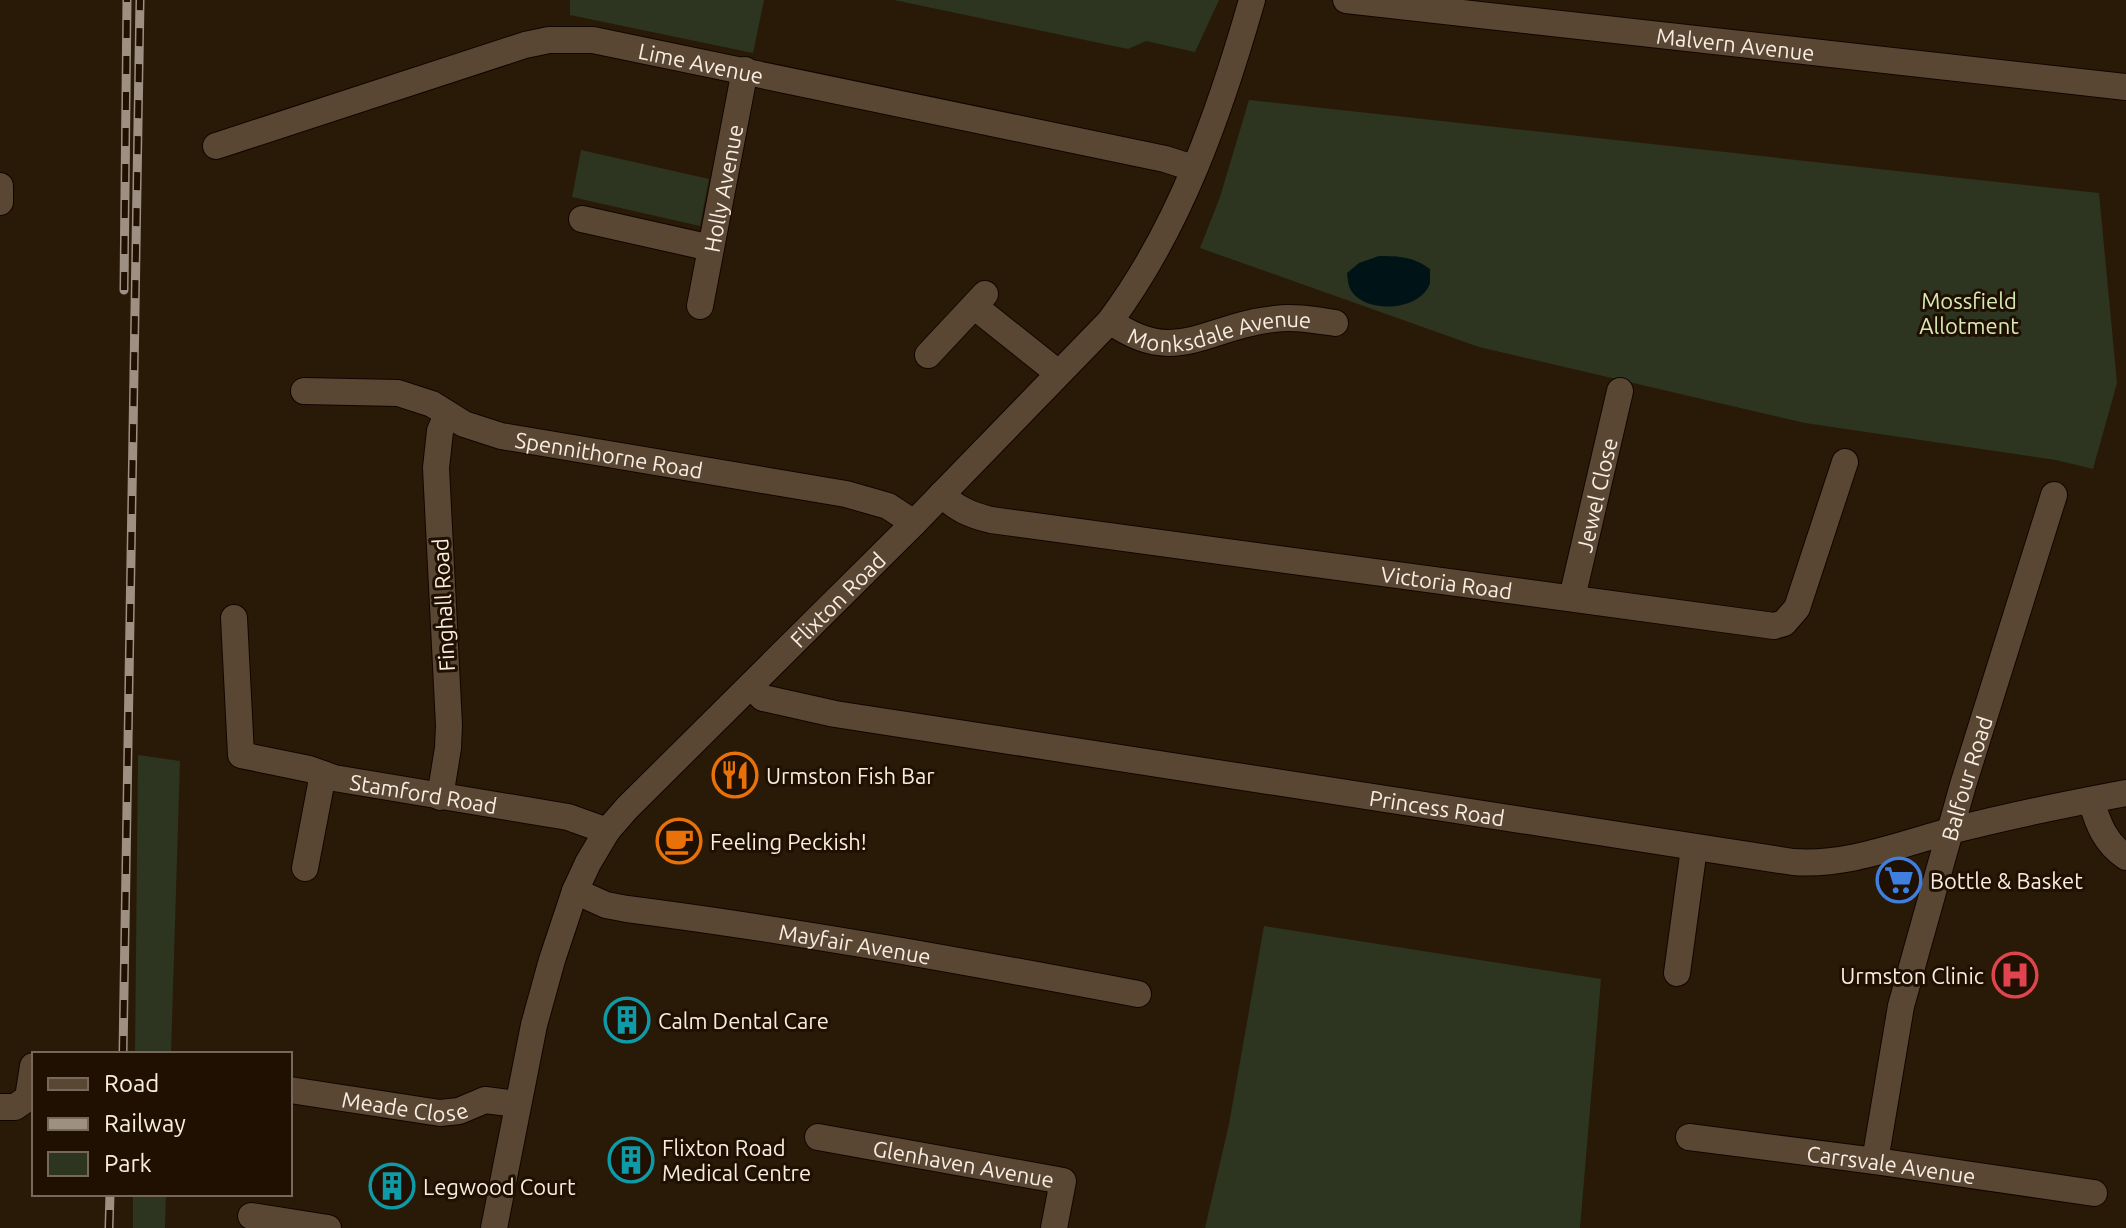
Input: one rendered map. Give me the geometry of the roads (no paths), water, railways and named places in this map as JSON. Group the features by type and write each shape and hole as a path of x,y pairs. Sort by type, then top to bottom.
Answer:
{"street":[{"name":"Flixton Road","path":"494,1228 534,1025 575,891 607,831 1110,321 1137,285 1160,246 1224,88 1252,0"},
{"name":"Malvern Avenue","path":"1346,0 2126,87"},
{"name":"Lime Avenue","path":"216,146 525,45 549,40 593,40 1165,159 1193,168"},
{"name":"Holly Avenue","path":"700,306 745,70"},
{"path":"0,186 0,202"},
{"path":"582,219 711,248"},
{"path":"928,355 980,300 1058,373"},
{"name":"Monksdale Avenue","path":"1110,321 1140,339 1158,344 1179,344 1247,323 1274,319 1297,318 1335,323"},
{"name":"Spennithorne Road","path":"304,391 398,393 432,404 464,424 501,436 846,494 888,506 914,523"},
{"name":"Jewel Close","path":"1572,598 1620,391"},
{"name":"Finghall Road","path":"440,797 449,725 436,468 440,431 447,415"},
{"name":"Victoria Road","path":"942,494 964,512 991,520 1763,626 1784,623 1797,608 1845,462"},
{"name":"Balfour Road","path":"1875,1161 1901,1006 2054,495"},
{"name":"Stamford Road","path":"234,618 241,755 334,778 568,817 607,831"},
{"name":"Princess Road","path":"751,686 763,698 835,714 1694,848 1811,863 1882,851 1951,831 2126,793"},
{"path":"305,868 323,774"},
{"path":"2091,800 2105,837 2126,857"},
{"path":"1677,973 1694,848"},
{"name":"Mayfair Avenue","path":"575,891 606,905 627,909 757,926 1138,994"},
{"path":"0,1107 15,1107 28,1098 32,1072"},
{"name":"Meade Close","path":"292,1090 440,1113 459,1111 485,1100 517,1104"},
{"name":"Glenhaven Avenue","path":"818,1137 1063,1181 1054,1228"},
{"name":"Carrsvale Avenue","path":"1689,1137 2094,1193"},
{"path":"251,1213 328,1228"}],"railway":[{"path":"124,290 127,0"},
{"path":"123,1052 140,0"},
{"path":"109,1228 110,1196"}],"place":[{"name":"Urmston Fish Bar","path":"735,775"},
{"name":"Feeling Peckish!","path":"679,841"},
{"name":"Bottle & Basket","path":"1899,880"},
{"name":"Urmston Clinic","path":"2015,975"},
{"name":"Calm Dental Care","path":"627,1020"},
{"name":"Flixton Road Medical Centre","path":"631,1160"},
{"name":"Legwood Court","path":"392,1186"}],"park label":[{"name":"Mossfield Allotment","path":"1969,312"}]}
